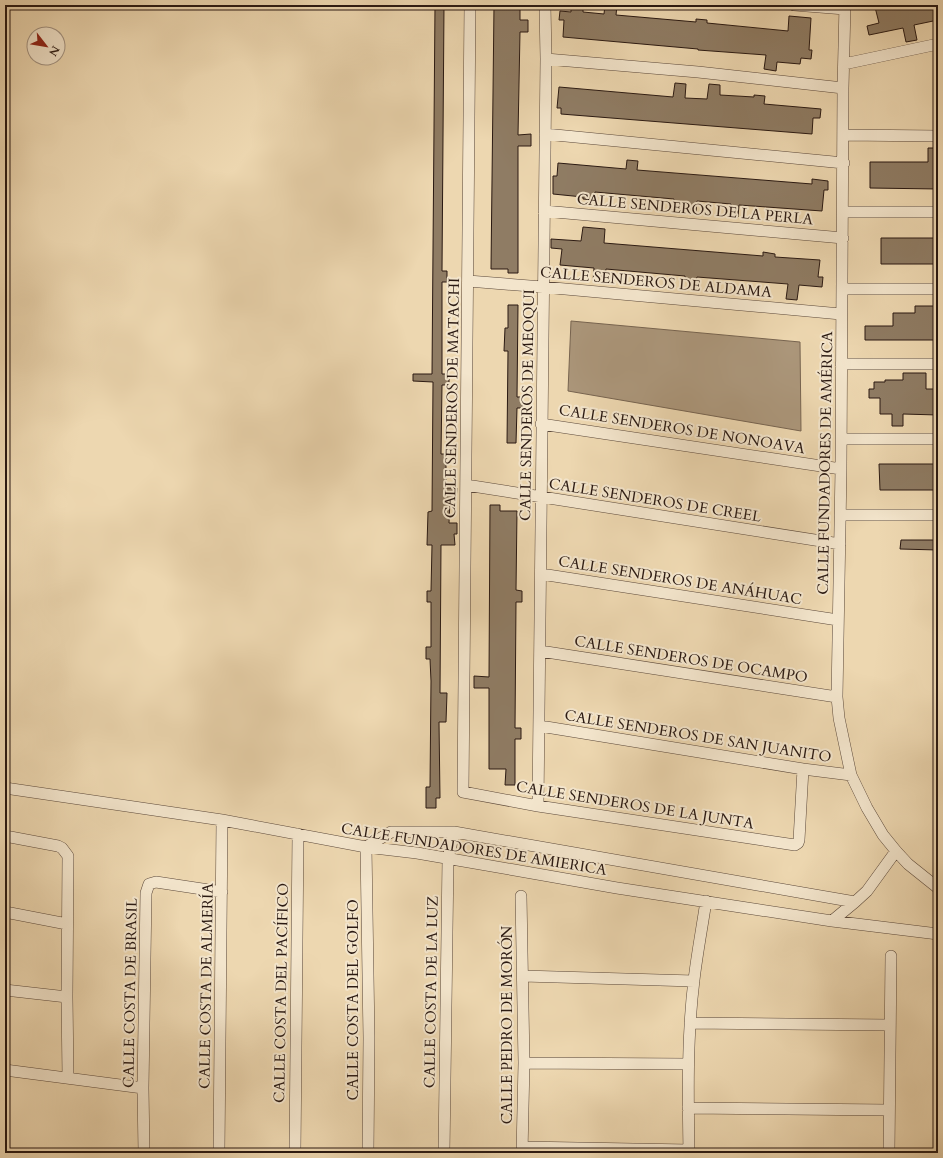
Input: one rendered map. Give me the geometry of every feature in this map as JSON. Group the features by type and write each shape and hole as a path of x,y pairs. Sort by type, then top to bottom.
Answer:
{"street":[{"name":"CALLE SENDEROS DE MATACHI","path":"463,792 470,5"},
{"name":"CALLE SENDEROS DE MEOQUI","path":"538,806 546,60 545,5"},
{"path":"794,5 845,7"},
{"name":"CALLE FUNDADORES DE AMÉRICA","path":"845,7 841,314 841,469 837,697 839,718 851,775 867,808 883,835 896,851 908,864 938,888"},
{"path":"844,64 938,44"},
{"path":"546,60 698,72 843,88"},
{"path":"545,134 844,163"},
{"path":"844,135 938,136"},
{"name":"CALLE SENDEROS DE LA PERLA","path":"544,211 843,238"},
{"path":"843,212 938,212"},
{"name":"CALLE SENDEROS DE ALDAMA","path":"468,282 543,287 841,314"},
{"path":"842,289 938,289"},
{"path":"841,364 938,364"},
{"name":"CALLE SENDEROS DE NONOAVA","path":"541,424 841,469"},
{"path":"841,439 938,439"},
{"name":"CALLE SENDEROS DE CREEL","path":"466,485 840,544"},
{"path":"840,515 938,515"},
{"name":"CALLE SENDEROS DE ANÁHUAC","path":"541,574 838,620"},
{"name":"CALLE SENDEROS DE OCAMPO","path":"540,651 837,697"},
{"name":"CALLE SENDEROS DE SAN JUANITO","path":"540,726 803,769 851,775"},
{"name":"CALLE SENDEROS DE LA JUNTA","path":"463,792 538,806 792,845 796,844 799,840 803,769"},
{"name":"CALLE FUNDADORES DE AMIERICA","path":"5,788 222,820 366,847 417,853 706,902 832,921 938,934"},
{"name":"CALLE COSTA DE ALMERÍA","path":"219,1153 222,820"},
{"path":"366,847 391,832 454,832 855,902"},
{"name":"CALLE COSTA DE LA LUZ","path":"444,1153 448,859 454,832"},
{"name":"CALLE COSTA DEL PACÍFICO","path":"295,1153 298,834"},
{"path":"5,836 58,846 62,848 68,856 68,1077"},
{"name":"CALLE COSTA DEL GOLFO","path":"366,847 369,1038 368,1153"},
{"path":"832,921 866,891 896,851"},
{"name":"CALLE COSTA DE BRASIL","path":"144,1153 143,1088 147,888 149,884 156,882 222,892"},
{"name":"CALLE PEDRO DE MORÓN","path":"522,896 524,1062 523,1150"},
{"path":"523,1150 689,1151 688,1064 690,1023 694,980 706,902"},
{"path":"5,912 67,924"},
{"path":"889,1153 891,956"},
{"path":"523,976 694,980"},
{"path":"5,990 67,997"},
{"path":"690,1023 890,1025"},
{"path":"524,1062 688,1064"},
{"path":"5,1070 68,1077 143,1088"},
{"path":"688,1108 889,1110"}],"shaded area":[{"path":"571,321 800,342 801,431 568,391"}],"building":[{"path":"435,5 444,5 442,271 447,271 447,282 442,282 442,374 449,374 449,385 442,385 441,454 446,454 446,488 457,488 456,500 450,500 449,523 457,523 457,534 454,534 455,545 441,545 440,693 447,693 446,722 439,722 440,798 436,798 436,808 426,808 426,787 430,787 431,681 430,659 426,659 426,647 431,647 431,602 427,602 427,591 431,591 432,545 427,545 428,512 432,511 433,382 413,381 413,374 432,374"},
{"path":"494,5 520,5 520,20 528,20 528,32 520,32 518,135 531,134 531,146 518,146 518,273 508,273 508,269 491,269"},
{"path":"605,5 617,5 616,15 696,22 696,19 707,20 707,23 788,31 789,16 811,18 809,50 812,50 811,59 801,58 800,64 777,62 776,71 764,69 766,55 563,37 564,20 559,20 560,11 571,12 571,7 583,8 583,12 604,14"},
{"path":"885,5 938,5 938,20 914,25 917,40 906,42 903,28 869,35 867,26 879,23 875,7"},
{"path":"675,83 686,84 685,98 707,99 709,84 720,85 720,95 754,97 754,95 765,96 764,104 821,109 820,118 813,118 812,134 561,114 561,108 557,108 559,87 673,97"},
{"path":"928,148 938,148 938,189 870,188 870,162 928,162"},
{"path":"627,160 638,161 637,170 812,184 812,179 828,181 828,190 824,190 822,211 739,205 738,217 730,216 731,204 697,201 696,212 678,211 679,208 673,207 674,199 595,192 594,200 583,199 583,197 553,194 553,176 557,176 558,163 626,169"},
{"path":"583,227 605,229 604,243 763,256 763,252 775,254 775,257 820,260 818,277 823,277 822,287 799,285 797,300 786,299 788,284 697,277 696,280 685,279 685,276 606,269 604,282 593,281 594,268 560,265 562,249 551,248 551,239 581,241"},
{"path":"881,238 938,238 938,264 881,264"},
{"path":"508,305 518,305 517,397 523,397 523,408 517,408 516,443 507,443 508,351 504,351 505,328 508,328"},
{"path":"915,306 938,306 938,340 865,340 865,326 893,326 893,313 915,313"},
{"path":"903,373 926,373 926,389 938,389 938,415 903,414 903,426 892,426 892,414 880,414 880,398 869,398 869,389 874,389 874,382 885,382 885,380 903,380"},
{"path":"879,464 938,464 938,490 880,490"},
{"path":"490,505 500,505 500,511 517,511 516,590 522,591 522,602 516,602 515,728 521,728 521,739 515,739 515,785 505,785 506,769 489,769 489,688 474,688 474,676 489,677"},
{"path":"901,540 938,540 938,550 900,549"}]}
